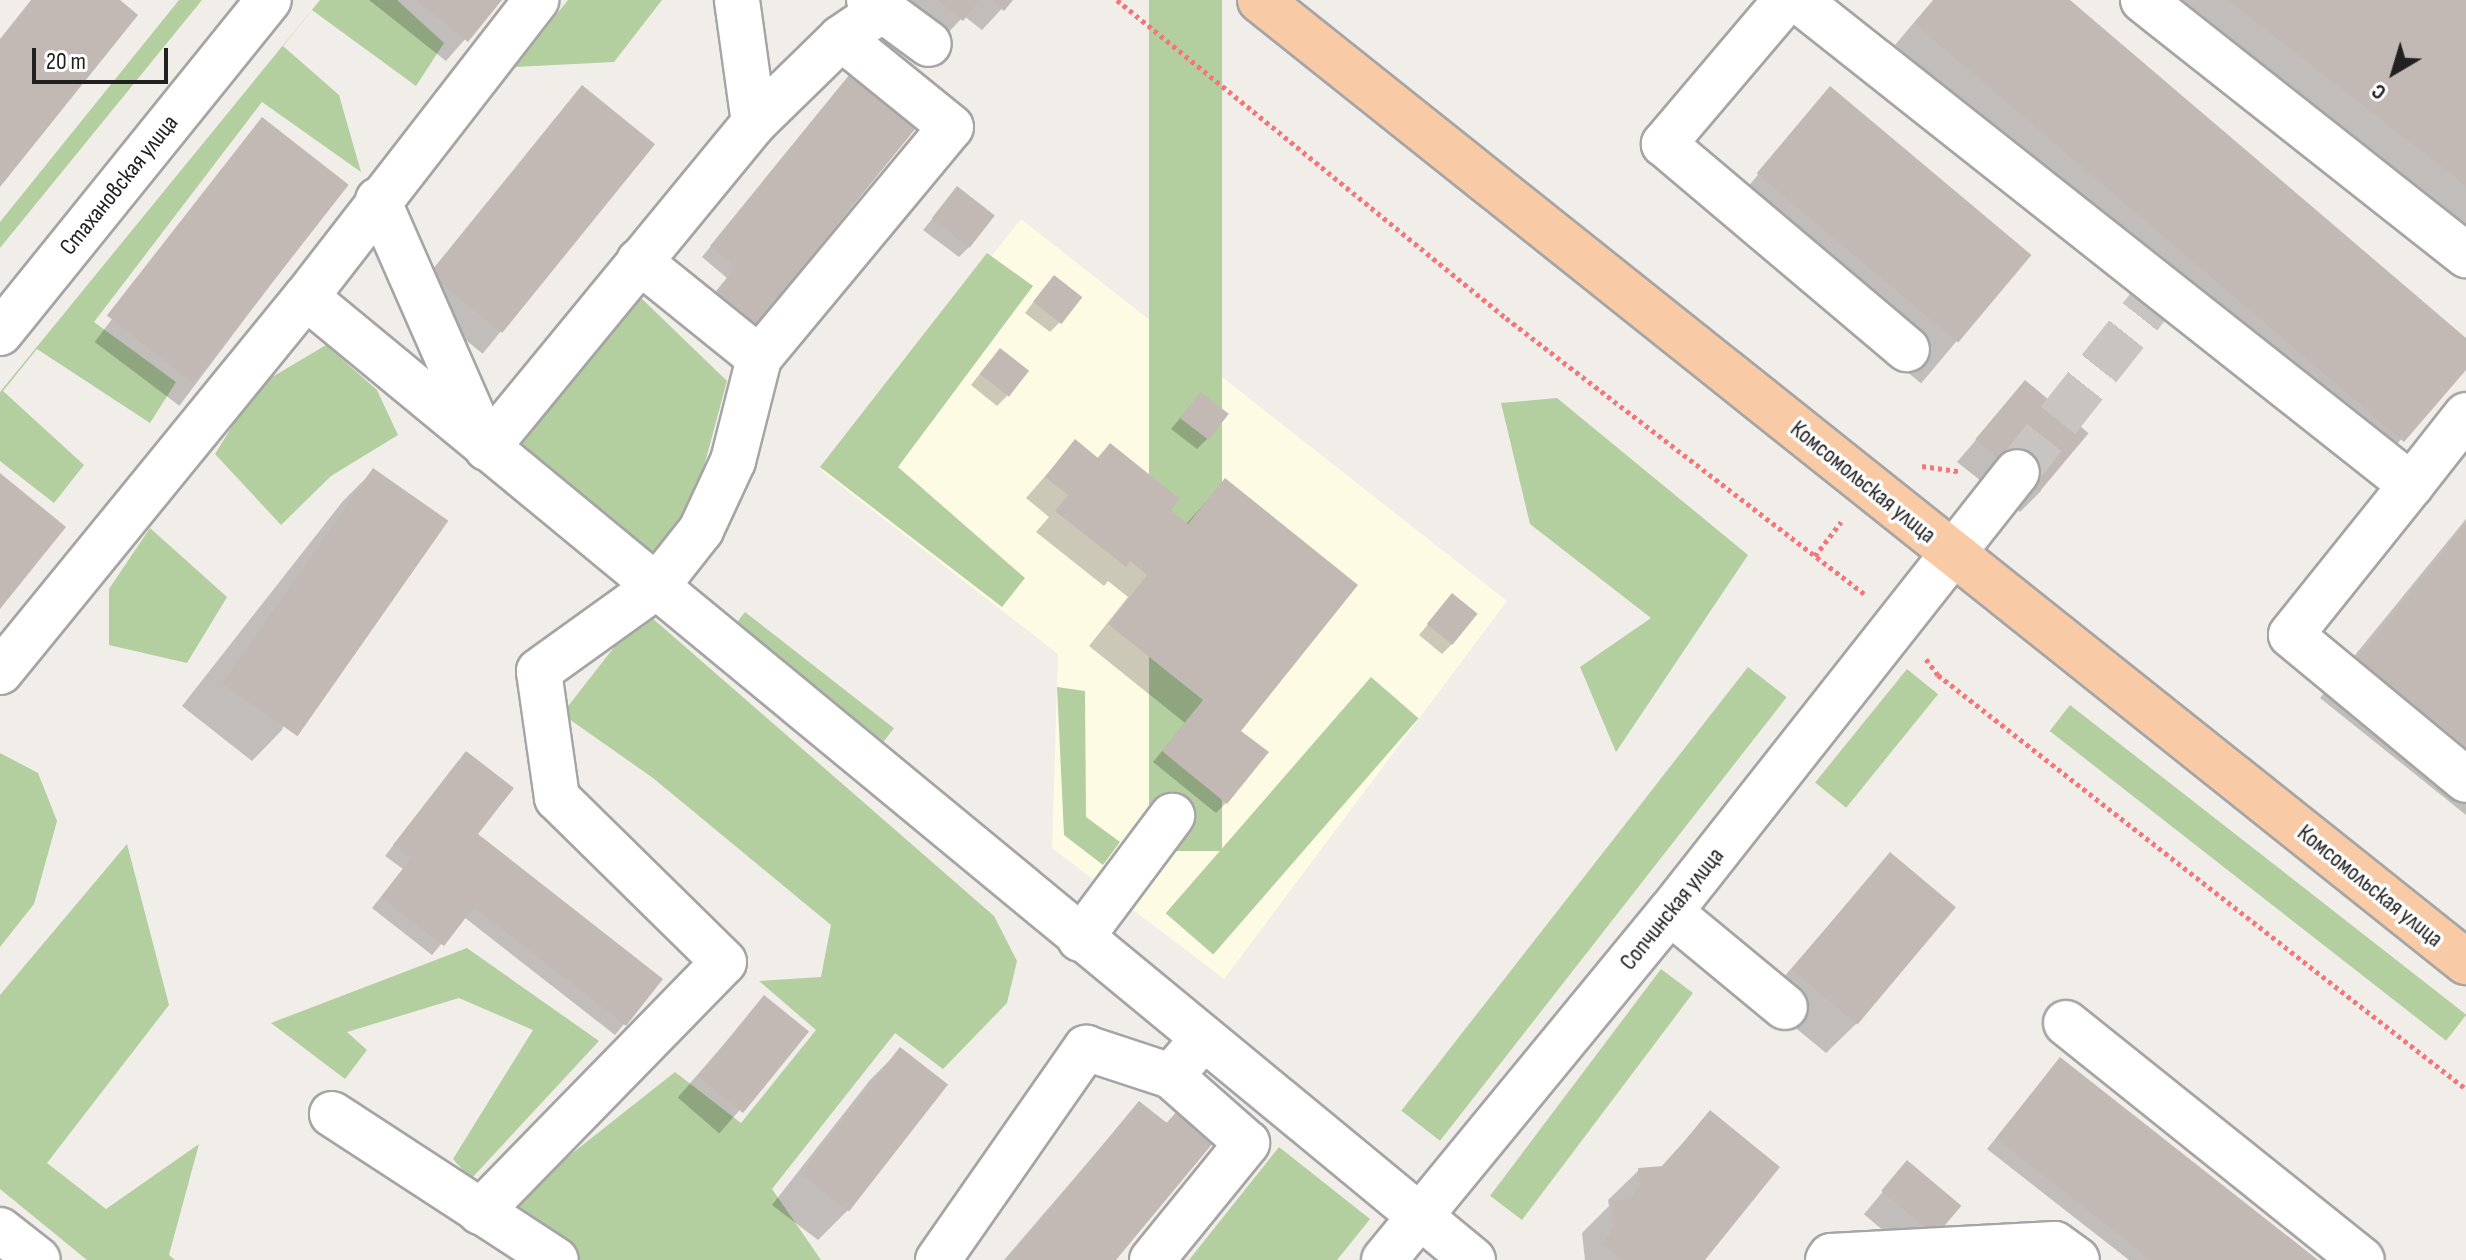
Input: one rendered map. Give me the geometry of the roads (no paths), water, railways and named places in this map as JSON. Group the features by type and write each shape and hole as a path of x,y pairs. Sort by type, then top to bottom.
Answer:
{"main road":[{"name":"Комсомольская улица","path":"1260,0 2466,962"}],"street":[{"name":"Стахановская улица","path":"0,333 269,0"},
{"path":"0,672 306,297 378,200 536,0"},
{"path":"737,0 754,123"},
{"path":"1786,0 1664,144 1907,349"},
{"path":"1798,0 2411,485"},
{"path":"2143,0 2466,255"},
{"path":"487,448 754,123 875,5 929,44"},
{"path":"480,1212 724,962 557,798 539,671 656,587 701,530 733,461 759,358 951,127 841,38"},
{"path":"378,200 487,448"},
{"path":"639,261 759,358"},
{"path":"306,297 1202,1040 1473,1260"},
{"path":"2466,415 2291,635 2466,780"},
{"name":"Сопчинская улица","path":"1384,1260 1670,912 1955,555 2017,472"},
{"path":"1080,939 1172,816"},
{"path":"1670,912 1785,1007"},
{"path":"2066,1023 2362,1260"},
{"path":"1171,1076 1202,1040"},
{"path":"938,1260 1086,1048 1171,1076 1247,1143 1152,1260"},
{"path":"332,1114 556,1260"},
{"path":"0,1230 38,1260"},
{"path":"1828,1260 1831,1256 2055,1244 2077,1260"}],"tunnel":[{"path":"2017,472 2163,288"}]}
